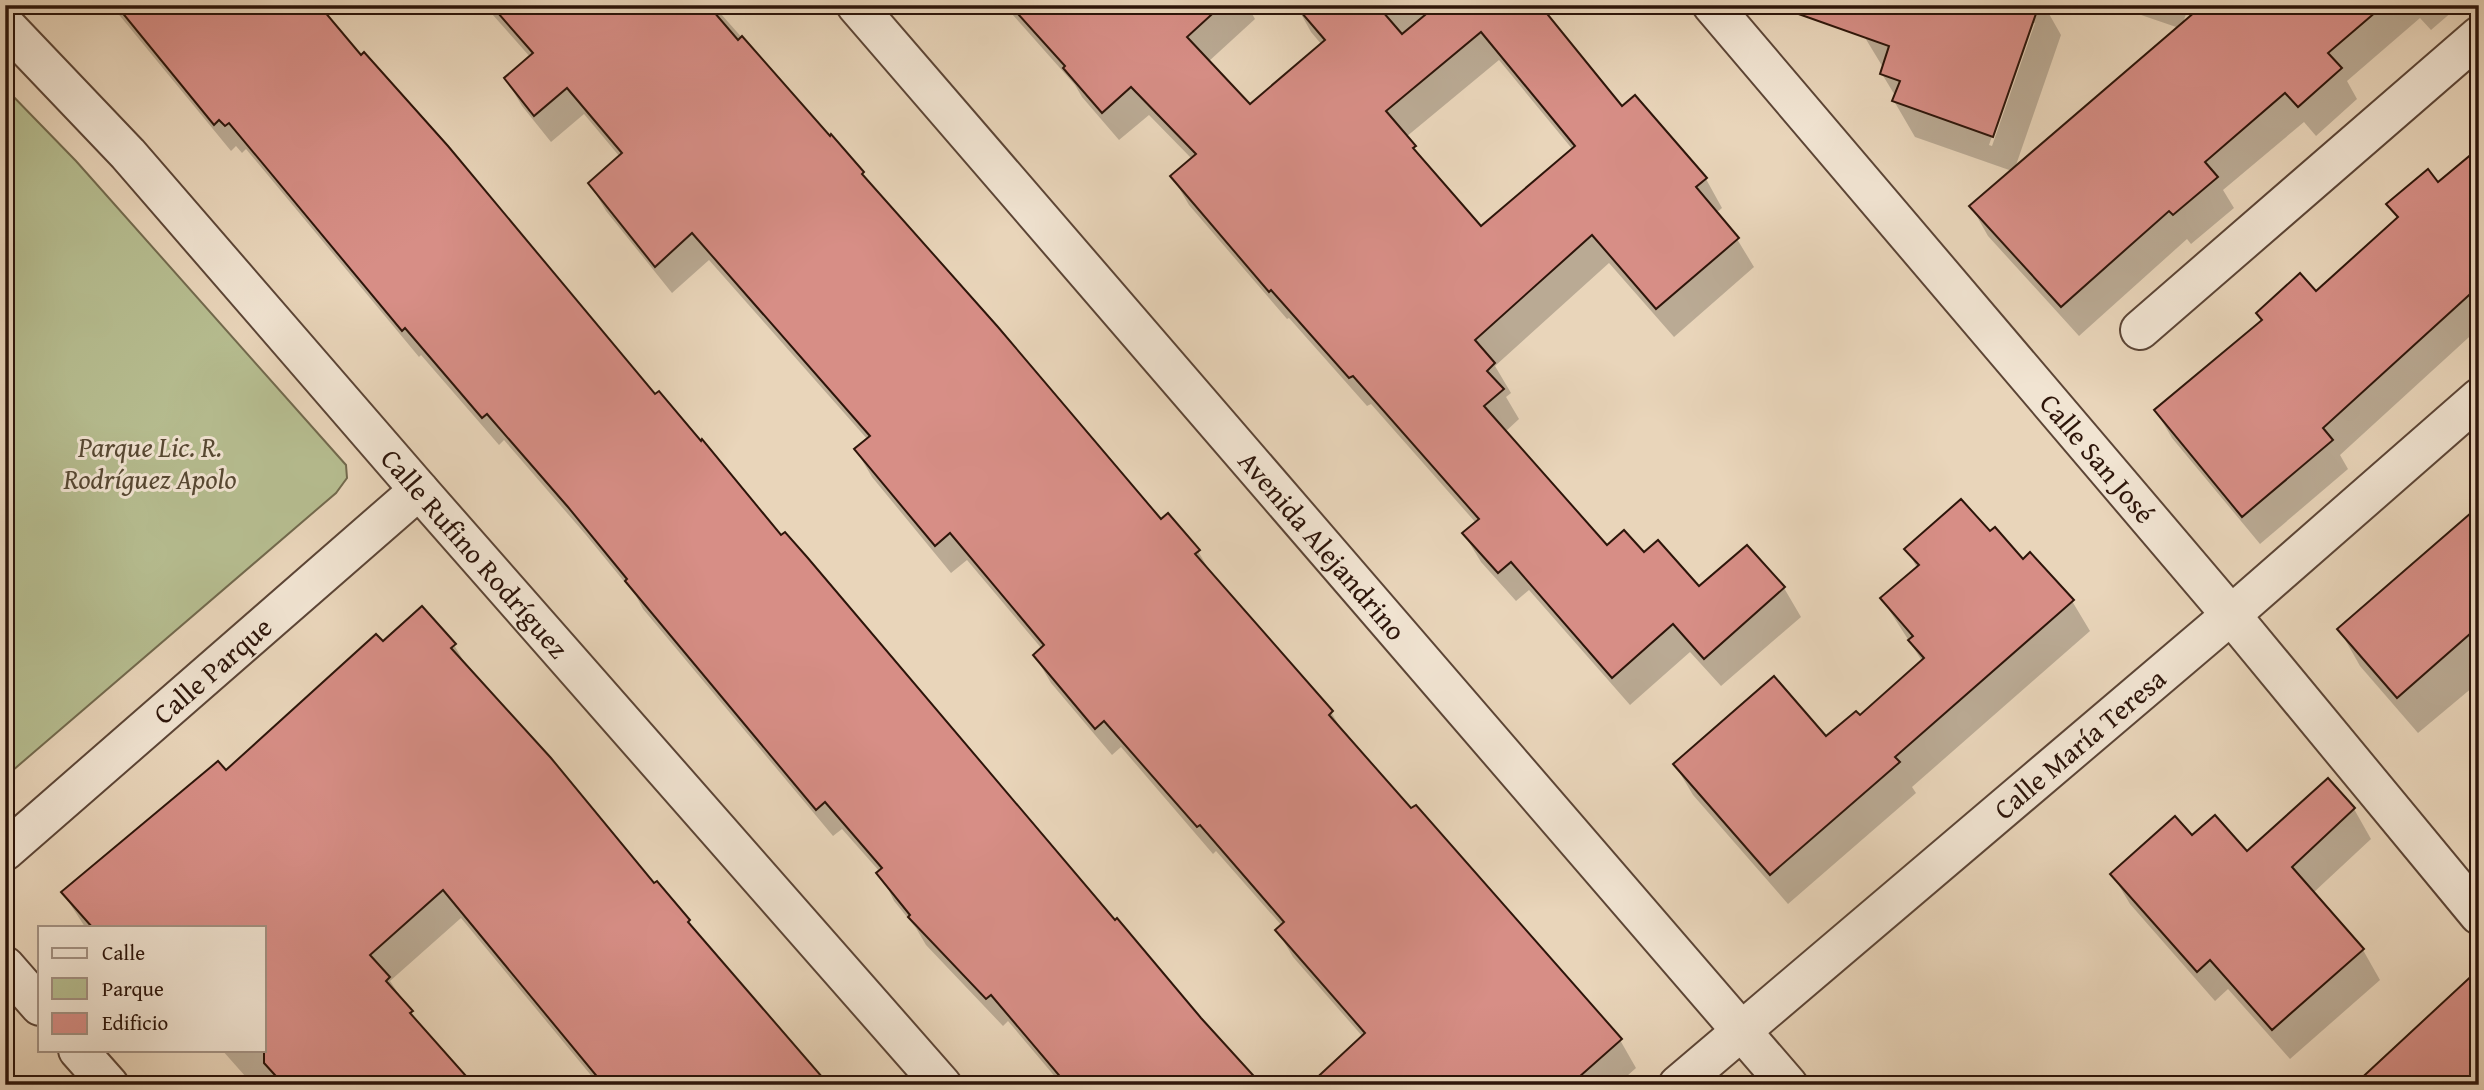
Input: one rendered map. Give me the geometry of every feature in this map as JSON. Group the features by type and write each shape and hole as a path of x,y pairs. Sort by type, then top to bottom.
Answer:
{"street":[{"name":"Avenida Alejandrino","path":"856,5 1788,1085"},
{"name":"Calle San José","path":"1712,5 2231,615 2479,915"},
{"name":"Calle Rufino Rodríguez","path":"5,25 128,154 942,1085"},
{"path":"2140,330 2479,36"},
{"name":"Calle María Teresa","path":"1678,1085 2231,615 2479,398"},
{"name":"Calle Parque","path":"5,851 419,490"},
{"path":"5,966 38,1004"},
{"path":"80,1052 109,1085"}],"green space":[{"name":"Parque Lic. R. Rodríguez Apolo","path":"5,88 76,161 346,465 347,478 336,493 5,777"}],"building":[{"path":"116,5 319,5 361,55 364,52 448,146 655,394 659,391 781,535 785,532 807,557 1115,920 1117,918 1201,1018 1262,1085 1072,1085 1066,1077 1063,1080 991,995 986,999 908,917 910,915 876,873 882,868 825,802 816,810 625,581 627,579 568,507 487,414 482,418 405,328 402,331 229,123 225,126 219,120 214,125"},
{"path":"491,5 708,5 738,40 742,36 864,172 862,174 998,327 1161,519 1168,513 1200,550 1195,554 1333,711 1329,715 1411,808 1416,805 1622,1039 1570,1085 1309,1085 1365,1033 1275,930 1284,922 1200,825 1197,827 1104,721 1095,729 1033,655 1044,645 950,533 935,546 854,449 870,436 692,233 655,267 588,183 622,153 567,88 534,116 504,78 533,53"},
{"path":"1010,5 1222,5 1187,37 1250,104 1325,40 1295,5 1377,5 1402,34 1437,5 1540,5 1622,106 1635,95 1707,178 1696,187 1739,238 1656,309 1592,235 1475,340 1495,363 1487,371 1504,389 1484,406 1607,545 1624,530 1644,552 1658,540 1699,586 1747,545 1785,587 1704,659 1673,624 1612,678 1511,562 1498,573 1462,533 1479,519 1353,376 1349,378 1271,290 1269,292 1170,176 1196,154 1131,87 1102,113 1063,68 1065,66","holes":["1481,32 1575,146 1481,226 1413,148 1416,146 1386,111"]},
{"path":"1794,5 2039,5 1993,137 1892,101 1900,81 1880,74 1889,46 1793,12"},
{"path":"2203,5 2384,5 2328,53 2342,68 2298,107 2285,93 2205,162 2218,177 2173,215 2169,211 2061,307 1969,206"},
{"path":"2479,148 2479,286 2323,428 2333,440 2242,517 2154,410 2262,320 2256,313 2300,273 2316,291 2398,217 2386,204 2428,169 2438,182"},
{"path":"1961,499 1990,531 1995,527 2023,559 2030,552 2074,600 1895,757 1900,762 1770,875 1673,764 1774,676 1826,736 1856,711 1860,715 1924,658 1908,640 1913,636 1880,598 1919,565 1904,549"},
{"path":"2479,506 2479,626 2397,698 2337,629"},
{"path":"422,606 456,644 451,648 551,758 654,883 657,881 690,920 688,922 829,1085 604,1085 443,890 370,955 390,977 386,981 413,1011 410,1013 474,1085 284,1085 264,1063 266,926 91,926 61,892 218,761 226,770 376,634 383,641"},
{"path":"2328,778 2355,808 2292,867 2364,949 2272,1030 2210,960 2197,972 2110,874 2175,816 2192,835 2215,815 2247,851"},
{"path":"2479,969 2479,1085 2354,1085"}]}
